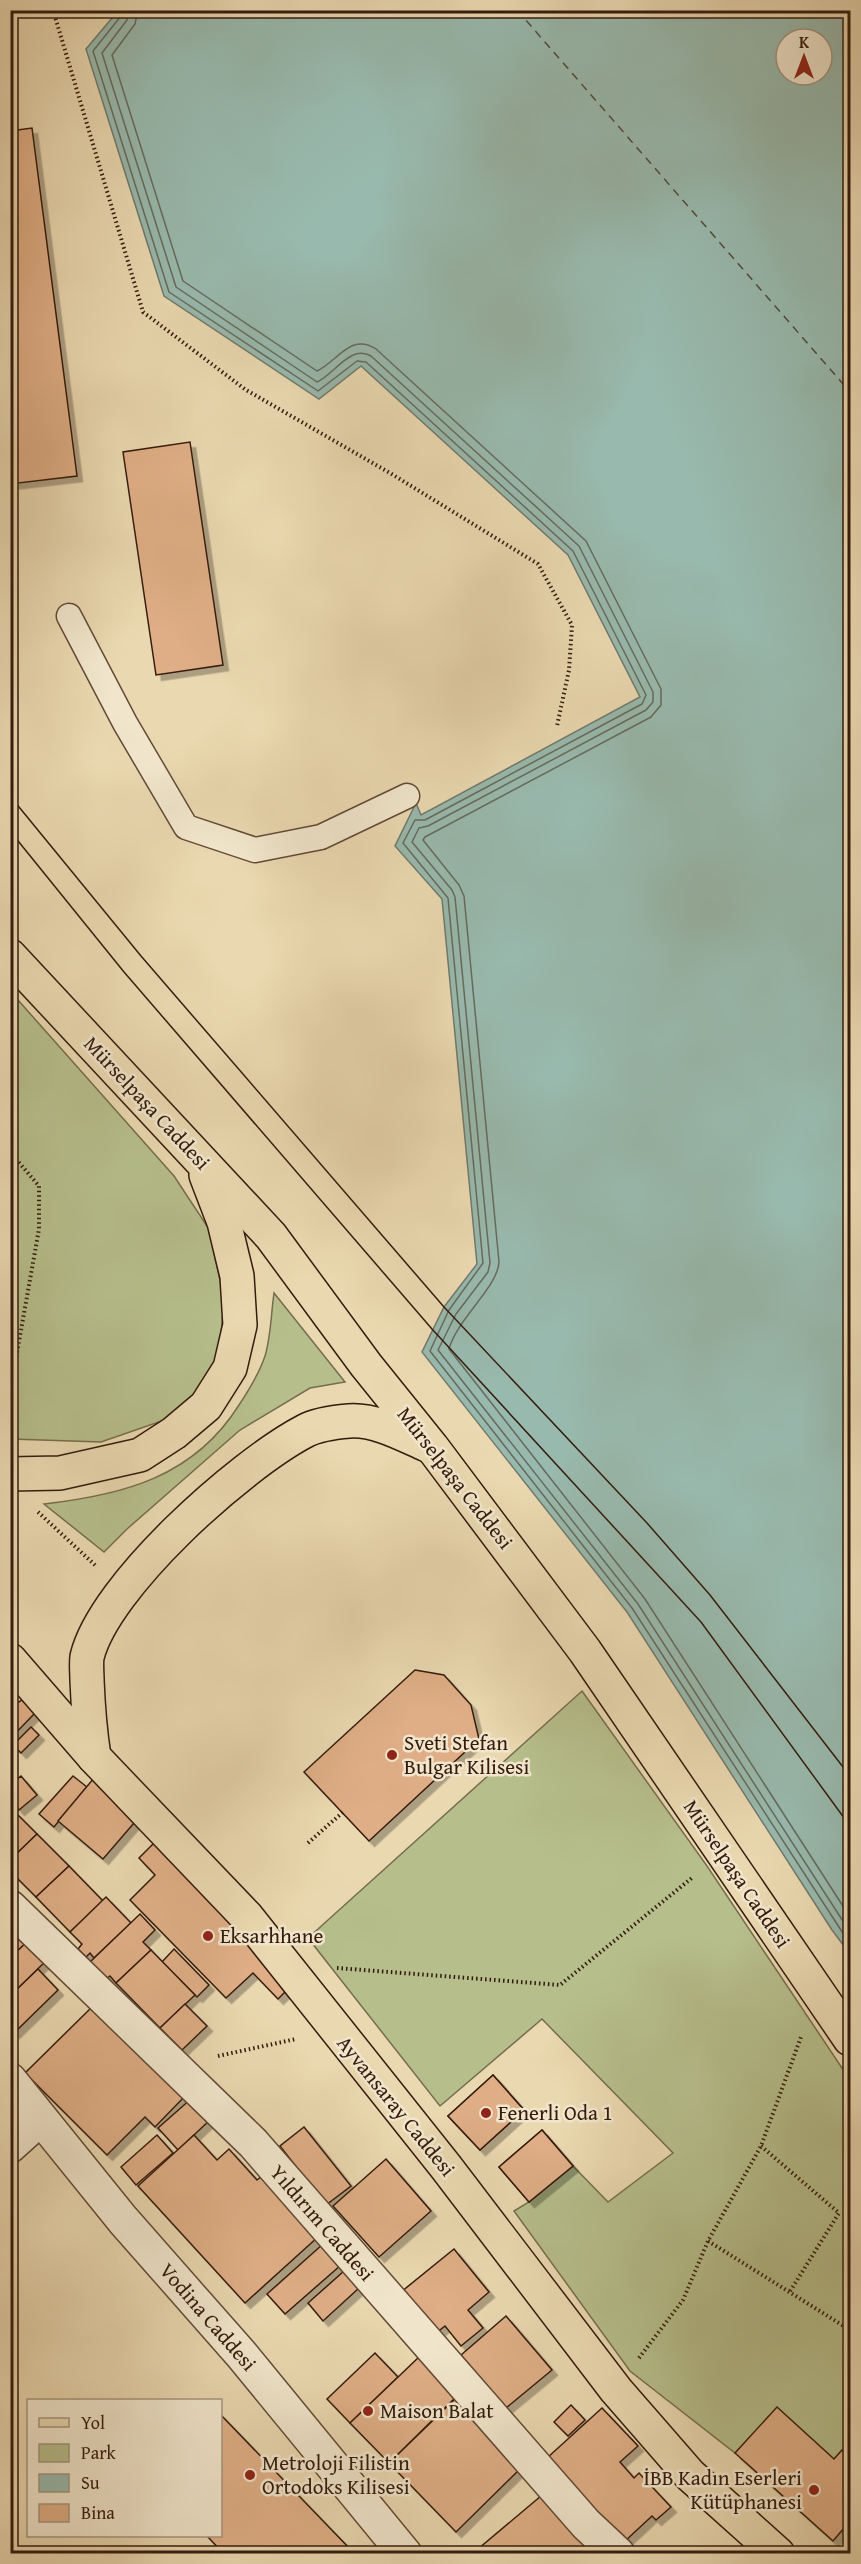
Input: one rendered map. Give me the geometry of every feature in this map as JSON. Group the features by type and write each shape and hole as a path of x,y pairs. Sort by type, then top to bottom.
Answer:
{"main road":[{"name":"Mürselpaşa Caddesi","path":"10,956 272,1236 366,1365 432,1447 585,1651 850,2039"},
{"path":"10,1474 60,1473 140,1455 174,1433 206,1406 230,1368 240,1325 237,1276 224,1222 201,1162"},
{"path":"94,1757 89,1725 87,1659 98,1627 123,1590 192,1516 256,1464 307,1430 351,1421 383,1426 432,1447"},
{"name":"Ayvansaray Caddesi","path":"10,1660 94,1757 247,1917 446,2167 616,2390 690,2475 778,2553"}],"street":[{"name":"Yıldırım Caddesi","path":"10,1907 253,2143 611,2551"},
{"name":"Vodina Caddesi","path":"10,2080 123,2220 241,2354 405,2553"},
{"path":"10,2146 40,2119"}],"lane":[{"path":"69,616 125,723 186,827 255,850 321,837 407,796"}],"path":[{"path":"53,10 143,312 246,390 390,473 538,564 572,625 569,670 557,726"},
{"path":"10,1152 39,1186 39,1229 10,1392"},
{"path":"36,1511 123,1590"},
{"path":"308,1843 343,1812"},
{"path":"331,1968 560,1984 723,1852"},
{"path":"616,2390 683,2300 708,2241 761,2146 818,1991"},
{"path":"217,2057 303,2037"},
{"path":"761,2146 839,2213 789,2293"},
{"path":"708,2241 850,2330"}],"green space":[{"path":"10,991 174,1176 209,1229 224,1299 219,1358 185,1413 101,1442 11,1439"},
{"path":"274,1293 345,1382 310,1388 240,1430 104,1552 44,1504 129,1488 178,1466 201,1450 221,1430 254,1382 269,1341"},
{"path":"582,1691 707,1866 850,2080 850,2458 842,2450 834,2459 735,2453 630,2371 514,2211 529,2202 573,2166 608,2202 673,2153 542,2019 440,2106 308,1938"}],"water":[{"path":"118,11 850,11 850,1954 832,1930 627,1612 422,1352 444,1307 477,1264 442,899 395,846 416,803 421,815 640,697 568,555 361,366 319,399 164,296 86,49"}],"building":[{"path":"32,128 77,476 10,484 10,131"},
{"path":"190,442 223,665 156,675 123,452"},
{"name":"Sveti Stefan Bulgar Kilisesi","path":"415,1670 444,1675 471,1705 479,1739 369,1841 304,1772"},
{"path":"22,1700 35,1713 10,1739 10,1708"},
{"path":"31,1727 39,1735 21,1753 13,1745"},
{"path":"21,1776 37,1795 19,1810 10,1800 10,1785"},
{"path":"73,1776 87,1787 54,1827 39,1814"},
{"path":"94,1778 140,1816 103,1859 58,1821"},
{"path":"15,1812 37,1834 10,1860 10,1816"},
{"path":"37,1834 69,1866 36,1897 10,1871 10,1860"},
{"name":"Eksarhhane","path":"156,1841 295,1982 278,1999 253,1973 226,1998 130,1900 155,1875 139,1858"},
{"path":"69,1866 103,1901 70,1932 36,1897"},
{"path":"106,1897 131,1923 94,1958 90,1953 86,1957 78,1949 82,1944 70,1932"},
{"path":"140,1914 155,1930 143,1942 151,1950 116,1983 110,1976 106,1979 90,1962"},
{"path":"10,1916 32,1937 10,1958"},
{"path":"32,1937 50,1957 10,1996 10,1958"},
{"path":"174,1949 209,1985 197,1997 162,1962"},
{"path":"151,1950 195,1995 160,2028 116,1983"},
{"path":"38,1969 58,1990 14,2033 10,2030 10,1996"},
{"path":"185,2004 207,2026 182,2050 160,2028"},
{"path":"94,2005 186,2095 155,2127 145,2117 107,2155 25,2073"},
{"name":"Fenerli Oda 1","path":"493,2075 524,2110 480,2150 448,2116"},
{"name":"Fenerli Oda 1","path":"493,2075 524,2110 480,2150 448,2116"},
{"path":"192,2098 212,2118 178,2150 158,2128"},
{"path":"304,2127 351,2186 326,2205 280,2146"},
{"name":"Fenerli Oda 1","path":"542,2130 573,2166 529,2202 499,2167"},
{"name":"Fenerli Oda 1","path":"542,2130 573,2166 529,2202 499,2167"},
{"path":"157,2135 173,2153 136,2185 121,2167"},
{"path":"194,2135 217,2160 229,2149 257,2180 263,2175 319,2236 245,2303 138,2186"},
{"path":"386,2159 431,2211 379,2257 333,2206"},
{"path":"323,2244 341,2265 285,2314 267,2294"},
{"path":"454,2249 489,2292 468,2310 483,2328 461,2346 445,2326 435,2334 401,2292"},
{"path":"344,2271 359,2288 323,2321 308,2303"},
{"path":"506,2316 552,2370 506,2408 461,2355"},
{"path":"375,2353 398,2377 350,2423 327,2399"},
{"path":"420,2356 458,2395 389,2463 350,2423"},
{"path":"455,2399 522,2467 456,2532 389,2463"},
{"path":"571,2405 585,2420 568,2436 554,2422"},
{"name":"İBB Kadın Eserleri Kütüphanesi","path":"777,2407 834,2459 842,2450 850,2458 850,2521 833,2541 735,2453"},
{"path":"602,2408 638,2446 620,2462 634,2478 639,2473 671,2507 656,2520 652,2516 624,2542 547,2458"},
{"name":"Metroloji Filistin Ortodoks Kilisesi","path":"222,2416 352,2551 349,2554 224,2554 208,2537 222,2537"},
{"path":"541,2496 596,2550 592,2554 472,2554"}],"ferry route":[{"path":"517,10 850,392"}],"tram line":[{"path":"10,796 141,956 444,1307 647,1523 710,1595 850,1776"},
{"path":"10,831 124,972 432,1329 701,1622 850,1826"}],"place":[{"name":"Sveti Stefan Bulgar Kilisesi","path":"392,1755"},
{"name":"Eksarhhane","path":"208,1936"},
{"name":"Fenerli Oda 1","path":"486,2113"},
{"name":"Maison Balat","path":"368,2411"},
{"name":"Metroloji Filistin Ortodoks Kilisesi","path":"250,2475"},
{"name":"İBB Kadın Eserleri Kütüphanesi","path":"814,2490"}]}
